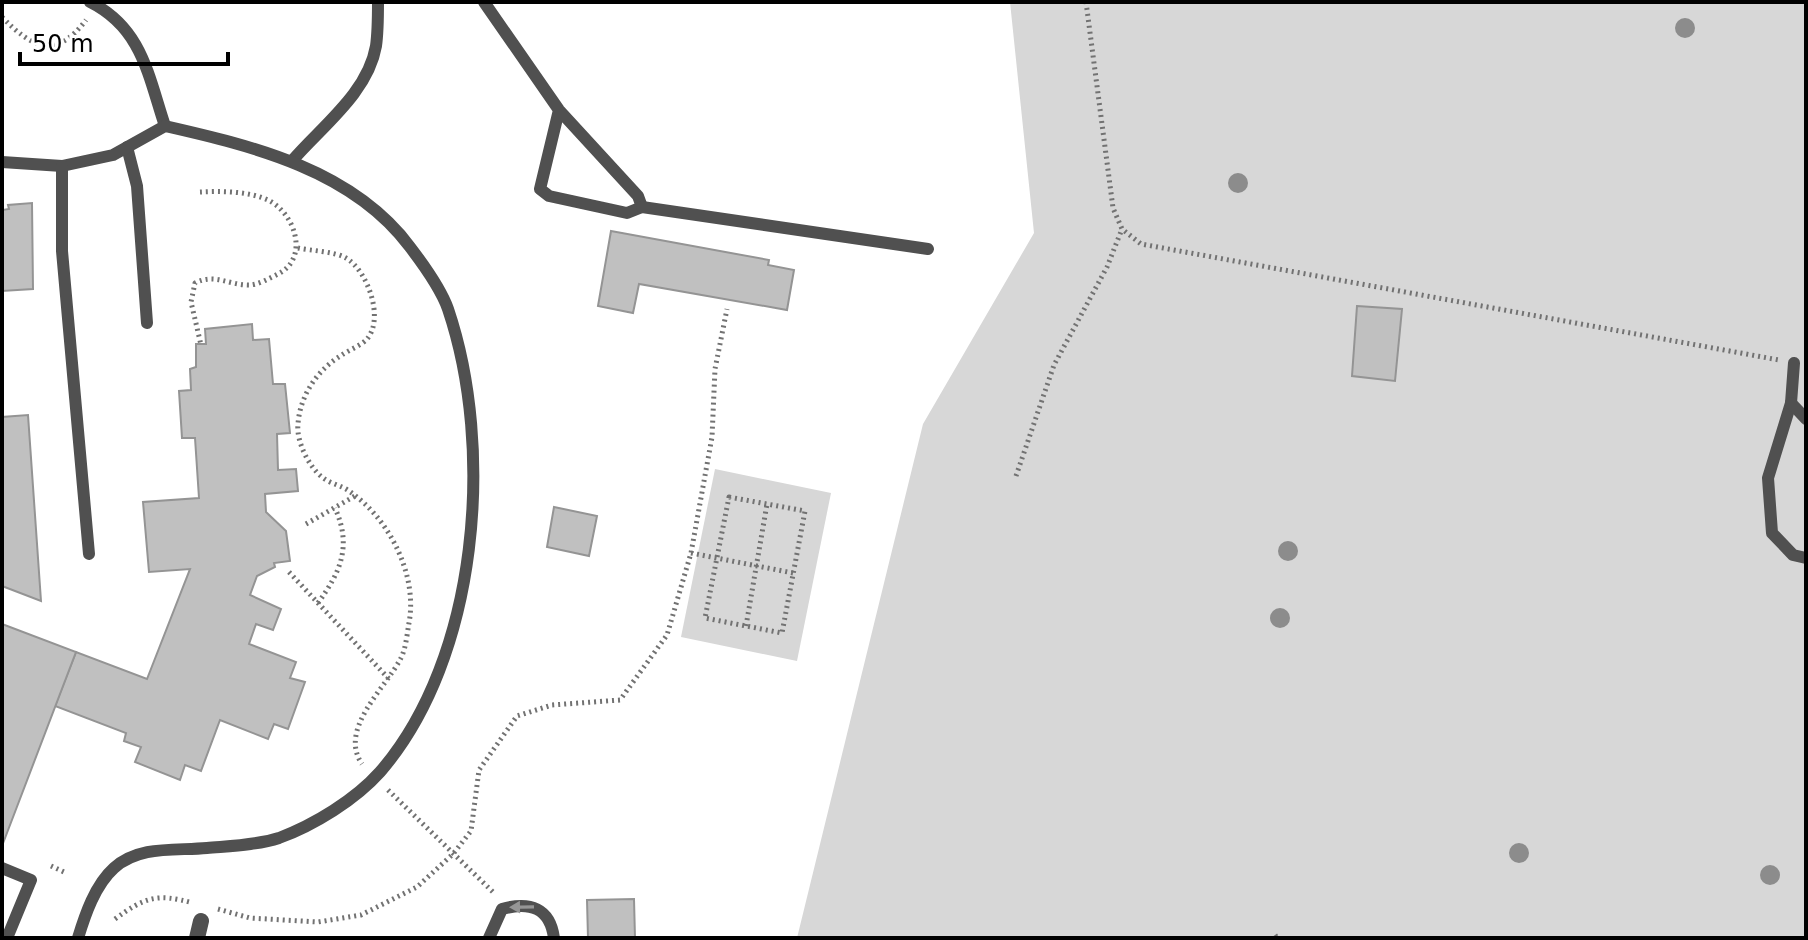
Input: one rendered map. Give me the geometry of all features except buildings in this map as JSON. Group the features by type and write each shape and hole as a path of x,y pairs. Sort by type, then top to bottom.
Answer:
{"lane":[{"path":"90,2 118,18 140,52 165,126"},
{"path":"292,161 343,106 365,76 376,48 378,2"},
{"path":"484,2 559,110 638,196 642,207"},
{"path":"559,110 540,189 549,196 627,213 642,207 928,249"},
{"path":"2,162 62,166 113,155 165,126 238,143 292,161 367,204 409,245 447,306 468,382 474,488 458,609 424,710 374,777 334,810 278,838 206,848 151,850 114,868 88,907 78,938"},
{"path":"127,147 137,186 147,323"},
{"path":"62,166 62,251 89,554"},
{"path":"1794,363 1791,403 1768,478 1772,533 1793,555 1806,558"},
{"path":"1791,403 1806,419"},
{"path":"2,868 31,880 7,938"},
{"path":"489,938 502,909 519,904 537,907 552,921 554,938"}],"path":[{"path":"1086,2 1113,208 1122,229 1141,244 1794,363"},
{"path":"2,17 33,43 47,46 64,43 87,20"},
{"path":"200,192 221,191 274,203 282,208 298,248 296,261 282,272 252,285 208,277 195,283 191,302 201,345"},
{"path":"1016,476 1054,365 1107,267 1122,229"},
{"path":"298,248 346,258 360,271 374,306 373,325 367,339 320,371 307,393 298,425 301,444 312,466 322,477 355,496 394,542 408,579 410,617 403,654 356,732 354,753 362,764"},
{"path":"115,919 134,905 163,895 250,918 318,922 361,915 417,887 453,854 471,831 479,770 517,716 552,705 620,700 667,635 691,553 712,437 715,369 727,309"},
{"path":"306,524 355,496"},
{"path":"729,497 805,511 782,633 705,618 717,558 729,497"},
{"path":"746,626 767,504"},
{"path":"318,603 337,577 345,552 344,529 335,508"},
{"path":"691,553 793,573"},
{"path":"289,572 389,679"},
{"path":"384,786 496,895 502,909"},
{"path":"51,866 64,872"}],"shaded area":[{"path":"1010,2 1806,2 1806,938 797,938 923,424 1034,233"},
{"path":"715,469 831,493 797,661 681,637"}]}
